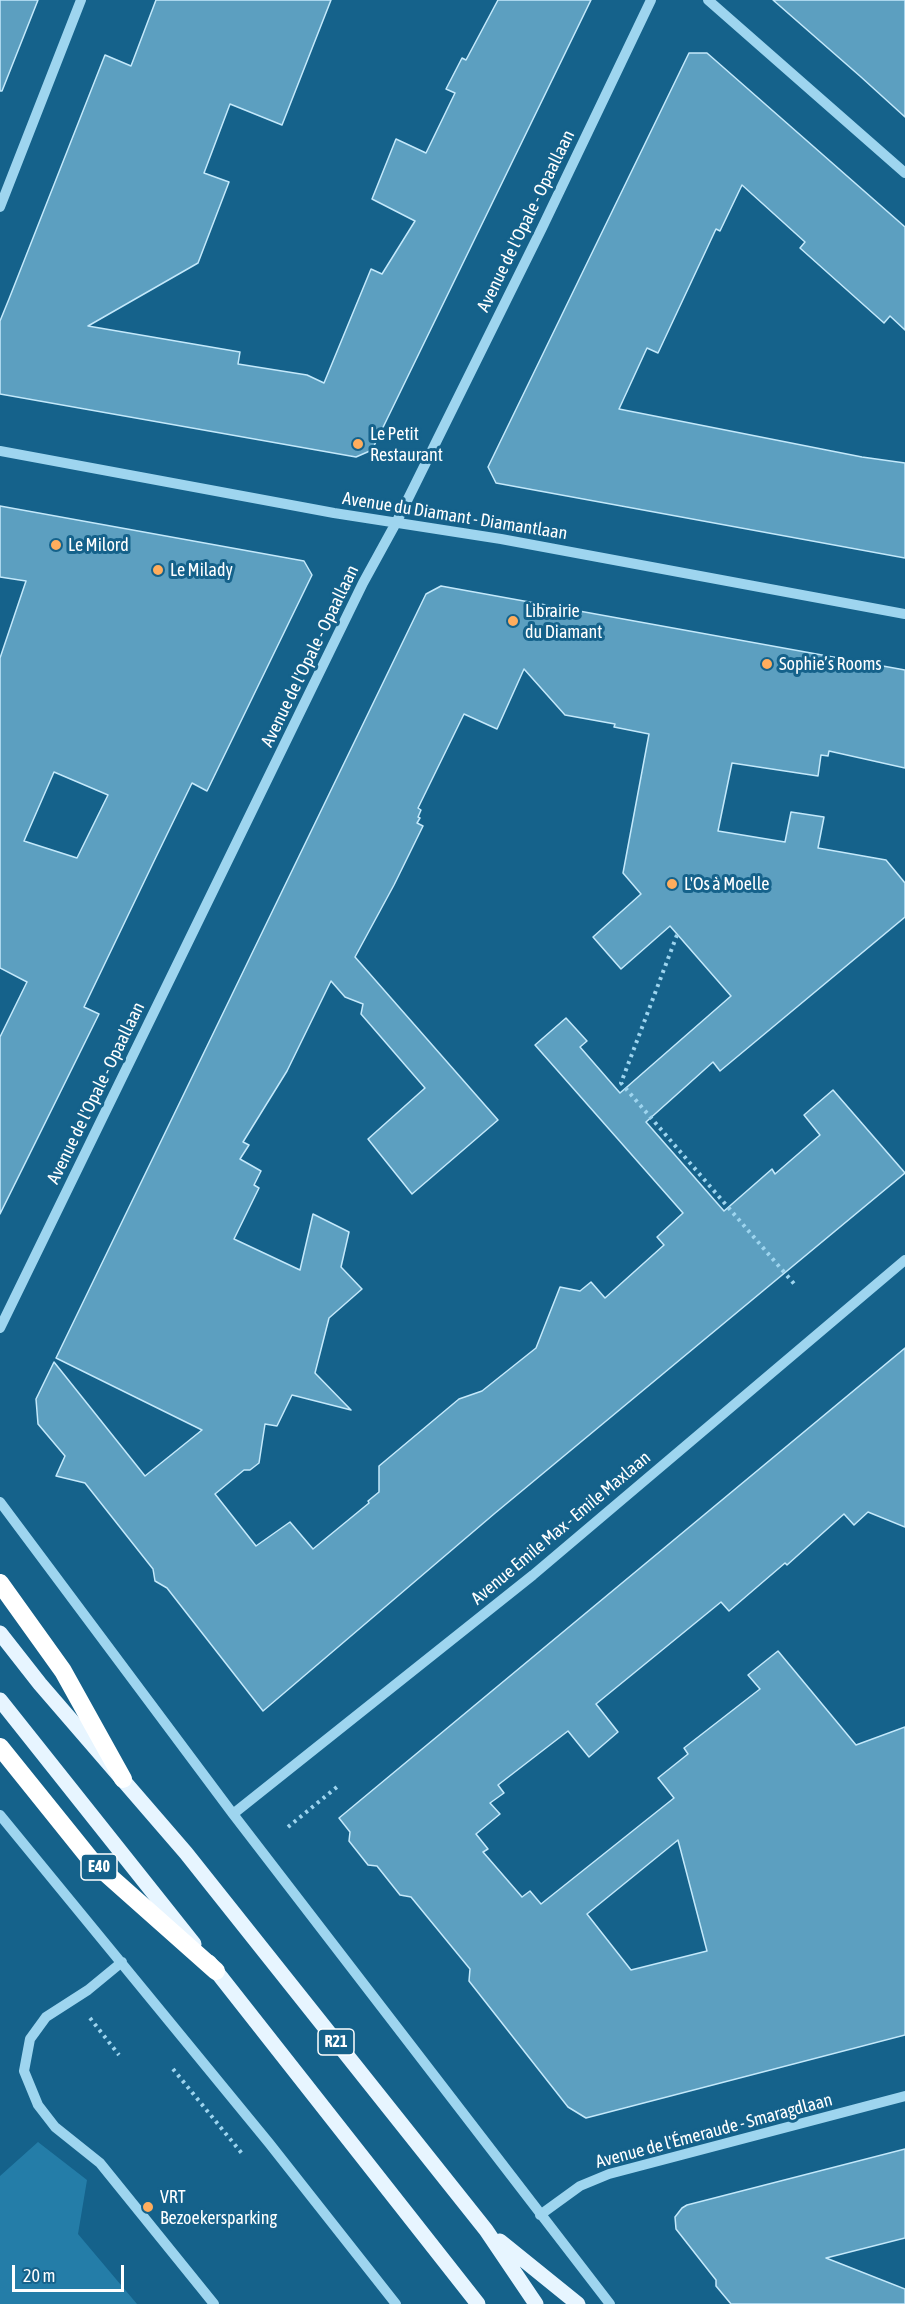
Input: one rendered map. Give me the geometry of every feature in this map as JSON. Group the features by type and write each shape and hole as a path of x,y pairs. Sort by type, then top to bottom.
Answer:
{"highway":[{"path":"0,1583 63,1671 123,1779"},
{"name":"E40","path":"0,1747 91,1860 216,1971"}],"main road":[{"name":"R21","path":"0,1633 40,1684 186,1853 486,2230 536,2304"},
{"path":"0,1700 478,2304"},
{"path":"486,2230 578,2304"}],"street":[{"path":"0,207 81,0"},
{"name":"Avenue de l'Opale - Opaallaan","path":"0,1328 363,583 397,521 542,228 651,0"},
{"path":"708,0 905,173"},
{"name":"Avenue du Diamant - Diamantlaan","path":"0,451 334,513 501,539 905,614"},
{"name":"Avenue Emile Max - Emile Maxlaan","path":"233,1814 533,1575 905,1260"},
{"path":"0,1502 233,1814 610,2304"},
{"path":"0,1815 269,2143 396,2304"},
{"path":"122,1962 88,1990 46,2017 30,2039 24,2071 38,2105 55,2127 100,2163 214,2304"},
{"name":"Avenue de l'Émeraude - Smaragdlaan","path":"540,2215 580,2186 609,2174 905,2096"}],"path":[{"path":"677,935 621,1083 796,1286"},
{"path":"288,1827 338,1787"},
{"path":"85,2012 118,2055"}],"shaded area":[{"path":"38,2142 87,2180 78,2234 137,2304 0,2304 0,2176"}],"building":[{"path":"0,0 38,0 2,91 0,91"},
{"path":"156,0 331,0 282,125 230,104 204,173 229,182 198,263 88,326 240,352 238,364 307,375 324,383 371,269 382,274 415,221 372,199 396,139 426,153 455,93 446,89 462,58 466,60 498,0 591,0 372,450 356,457 0,394 0,321 105,55 131,66"},
{"path":"773,0 905,0 905,117 861,77"},
{"path":"689,53 707,53 905,227 905,330 890,316 884,323 800,248 805,242 742,185 720,231 716,229 658,353 647,348 619,409 862,457 905,463 905,558 496,483 488,467"},
{"path":"0,506 304,561 312,575 207,791 192,783 84,1007 99,1014 0,1214 0,1037 27,982 0,968 0,658 26,581 0,577","holes":["54,772 108,795 77,858 24,841"]},
{"path":"441,586 905,670 905,768 829,751 828,756 821,755 818,776 732,763 718,831 785,842 791,812 824,817 818,848 886,860 905,883 905,917 720,1071 713,1062 646,1122 724,1211 772,1169 775,1174 820,1135 804,1115 833,1090 905,1173 494,1514 263,1711 167,1588 155,1581 153,1569 85,1483 56,1476 65,1456 38,1424 36,1399 54,1362 145,1476 202,1430 56,1358 426,594","holes":["524,669 565,715 615,724 614,727 649,734 623,873 641,894 593,937 621,969 670,926 731,996 620,1093 580,1047 587,1041 566,1018 535,1045 683,1213 657,1237 664,1245 605,1298 591,1282 580,1291 560,1287 536,1348 482,1391 459,1399 379,1466 379,1492 313,1549 290,1522 256,1546 215,1494 244,1470 250,1470 259,1463 265,1424 277,1426 292,1395 351,1410 315,1373 329,1318 362,1289 341,1267 349,1232 313,1214 300,1270 234,1239 259,1188 254,1185 261,1171 240,1159 249,1145 243,1142 287,1071 331,981 345,997 363,1004 361,1014 425,1088 368,1139 412,1194 498,1120 355,957 423,826 417,823 421,810 418,808 464,714 497,729"]},
{"path":"905,1348 905,1527 868,1512 854,1525 844,1514 787,1565 785,1563 729,1611 721,1602 596,1704 618,1732 589,1757 568,1731 498,1785 504,1793 490,1803 500,1814 476,1834 488,1849 483,1852 522,1897 530,1891 541,1904 674,1798 658,1778 688,1754 684,1748 760,1689 748,1675 778,1651 856,1745 905,1727 905,2035 586,2118 568,2107 469,1981 470,1969 411,1897 400,1895 377,1866 368,1865 349,1841 350,1832 339,1818","holes":["678,1840 707,1951 631,1970 587,1914"]},
{"path":"905,2149 905,2238 826,2258 905,2289 905,2304 731,2304 716,2286 716,2280 676,2229 675,2217 687,2205"}],"place":[{"name":"Le Petit Restaurant","path":"358,444"},
{"name":"Le Milord","path":"56,545"},
{"name":"Le Milady","path":"158,570"},
{"name":"Librairie du Diamant","path":"513,621"},
{"name":"Sophie’s Rooms","path":"767,664"},
{"name":"L'Os à Moelle","path":"672,884"},
{"name":"VRT Bezoekersparking","path":"148,2207"}]}
